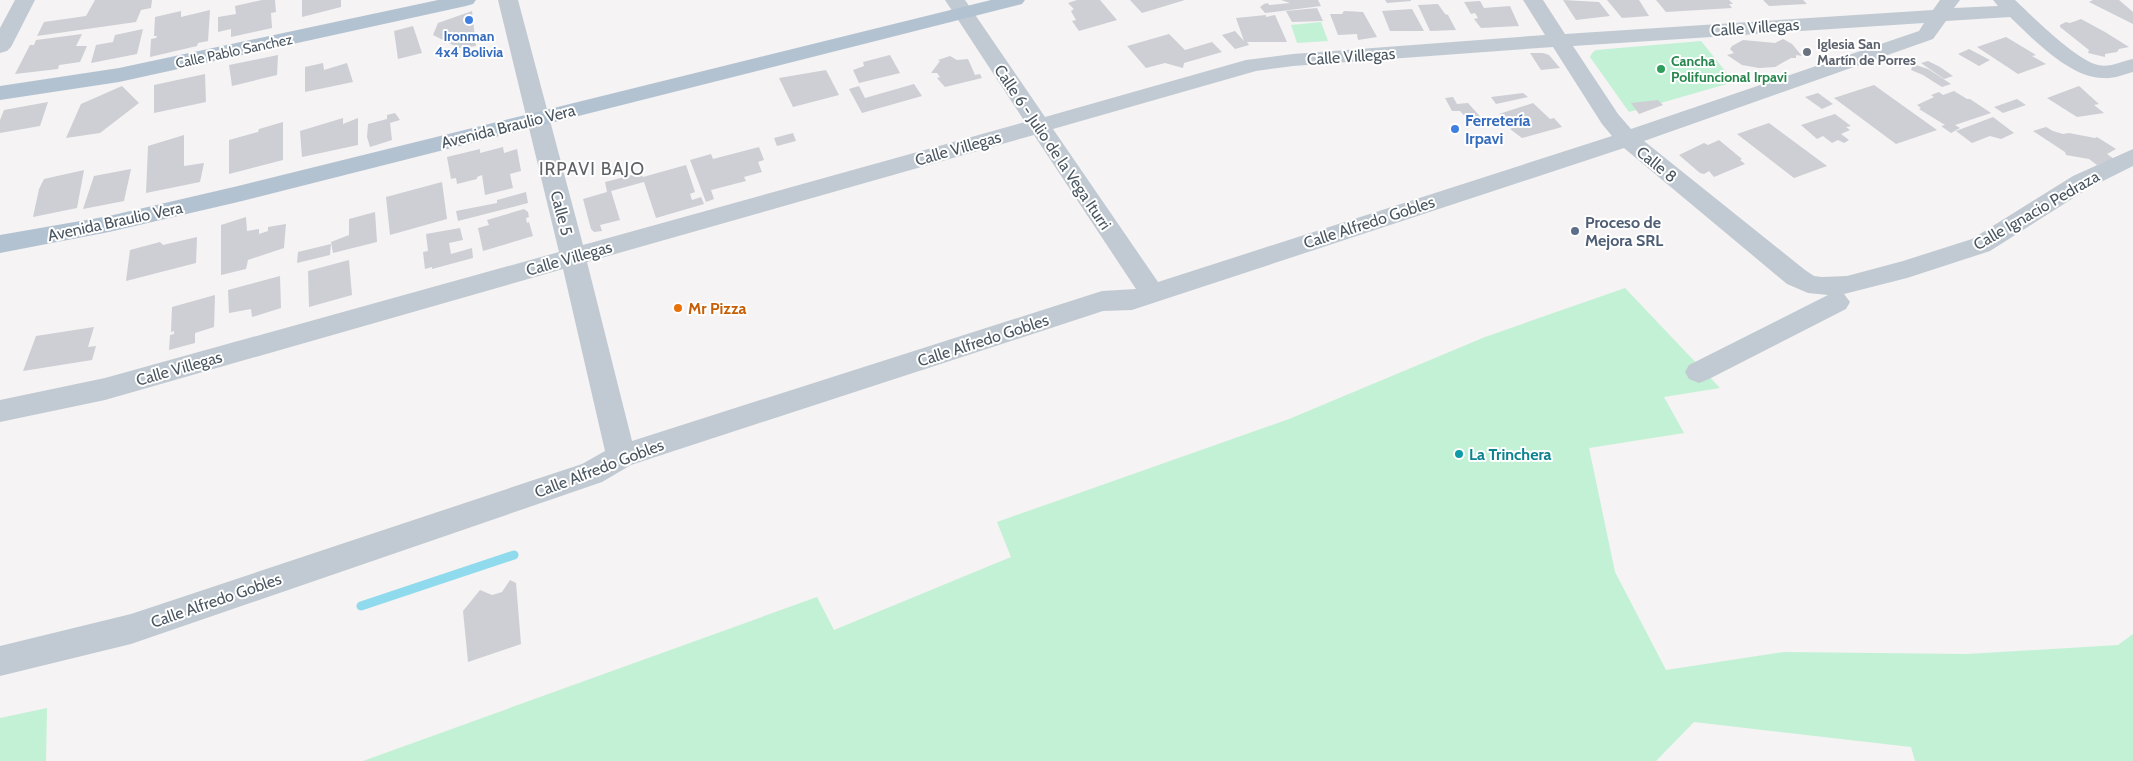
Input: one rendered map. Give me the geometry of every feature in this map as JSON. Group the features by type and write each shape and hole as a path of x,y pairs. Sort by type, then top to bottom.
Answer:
{"main road":[{"name":"Calle Pablo Sanchez","path":"0,93 119,75 466,0"},
{"name":"Avenida Braulio Vera","path":"0,244 109,224 538,119 959,6 1015,0"}],"street":[{"path":"0,47 25,0"},
{"name":"Calle 5","path":"508,0 573,256 621,456"},
{"name":"Calle 8","path":"1533,0 1610,119 1627,139 1796,277 1830,294"},
{"path":"2009,5 2074,60 2091,70 2107,72 2133,65"},
{"name":"Calle Villegas","path":"0,411 47,403 105,389 1254,65 1293,60 1945,8 2009,5"},
{"name":"Calle 6 - Julio de la Vega Iturri","path":"959,6 1151,292"},
{"name":"Calle Alfredo Gobles","path":"0,661 131,629 592,473 621,456 1102,301 1132,300 1151,292 1627,139 1926,35 1945,8"},
{"name":"Calle Ignacio Pedraza","path":"1698,372 1847,285 1981,246 2081,182 2133,156"}],"green space":[{"path":"1321,22 1328,41 1297,43 1291,25"},
{"name":"Cancha Polifuncional Irpavi","path":"1701,41 1734,82 1629,112 1590,57 1596,50"},
{"path":"1625,288 1720,388 1664,397 1684,433 1589,448 1615,572 1666,670 1784,652 1967,654 2118,645 2133,634 2133,761 1915,761 1911,747 1694,722 1656,761 363,761 817,597 834,630 1011,557 997,522 1289,419 1485,337"},
{"path":"47,708 46,761 0,761 0,718"}],"building":[{"path":"95,0 152,0 151,8 141,10 136,22 37,36 44,22 86,16"},
{"path":"262,0 275,0 276,12 271,13 272,28 231,37 231,29 218,32 218,17 236,14 235,6"},
{"path":"302,0 341,0 341,7 302,17"},
{"path":"1077,0 1100,0 1117,20 1079,31 1072,21 1076,20 1071,11 1074,9 1068,3"},
{"path":"1130,0 1185,0 1142,13"},
{"path":"1281,0 1318,0 1321,6 1265,13 1260,7 1268,3 1269,5 1290,3"},
{"path":"1385,0 1411,0 1411,1 1387,3"},
{"path":"1563,0 1599,2 1610,16 1576,20"},
{"path":"1607,0 1639,0 1649,16 1622,18"},
{"path":"1656,0 1729,0 1733,4 1729,4 1732,8 1666,12"},
{"path":"1763,0 1803,0 1807,4 1769,6"},
{"path":"2093,0 2119,0 2133,12 2133,24 2089,2"},
{"path":"1480,1 1484,8 1510,6 1519,26 1481,28 1474,19 1478,18 1475,13 1471,14 1464,2"},
{"path":"1438,4 1445,14 1448,15 1456,30 1430,31 1418,5"},
{"path":"1317,8 1323,21 1292,22 1286,11"},
{"path":"1412,9 1424,31 1390,31 1382,11"},
{"path":"210,10 208,41 198,43 197,46 150,57 151,39 157,36 154,36 155,17 181,11 181,17"},
{"path":"472,11 476,46 459,48 433,35 438,23"},
{"path":"1344,11 1363,12 1377,37 1358,40 1357,34 1338,35 1330,14 1342,14"},
{"path":"1266,15 1266,17 1275,15 1287,42 1247,42 1249,45 1235,49 1222,35 1235,31 1244,41 1236,18"},
{"path":"2081,19 2129,47 2105,54 2105,57 2088,53 2089,50 2060,27 2060,25 2066,22 2070,23"},
{"path":"413,26 422,53 398,59 394,31"},
{"path":"143,29 137,54 91,63 96,45 113,42 115,35"},
{"path":"82,34 76,46 87,46 80,62 59,65 58,69 15,74 30,45 34,45 36,40"},
{"path":"1169,34 1185,50 1212,42 1222,52 1184,63 1183,68 1165,63 1146,68 1127,46"},
{"path":"2006,37 2036,55 2032,56 2046,64 2018,74 1977,47"},
{"path":"1783,39 1792,44 1802,56 1796,55 1796,58 1791,58 1775,67 1759,68 1742,65 1727,55 1734,53 1730,49 1732,46 1743,40 1775,43"},
{"path":"1969,49 1990,60 1979,66 1958,54"},
{"path":"1530,53 1549,55 1560,68 1541,70"},
{"path":"278,55 277,75 232,86 229,65"},
{"path":"890,55 900,73 859,83 853,70 864,66 863,62"},
{"path":"950,56 957,60 968,59 975,75 980,74 982,78 945,87 937,78 940,77 937,73 931,73 940,61 938,60"},
{"path":"1928,61 1953,76 1944,79 1921,63"},
{"path":"323,63 324,70 347,63 353,82 305,92 305,67"},
{"path":"1913,64 1928,69 1951,84 1942,87 1911,70"},
{"path":"826,70 839,95 793,107 779,78"},
{"path":"205,74 206,102 154,113 154,85"},
{"path":"914,84 922,96 862,113 849,89 859,86 865,98"},
{"path":"1874,85 1937,130 1896,144 1834,98"},
{"path":"122,86 139,103 100,133 66,138 81,104"},
{"path":"2079,86 2099,104 2094,105 2104,113 2077,117 2047,98"},
{"path":"1954,91 1991,113 1955,125 1960,128 1951,133 1941,126 1945,125 1919,109 1921,108 1917,105 1934,97 1931,95 1939,92 1943,95"},
{"path":"1523,93 1528,97 1496,104 1491,97"},
{"path":"1818,93 1833,104 1822,109 1805,97"},
{"path":"1453,97 1457,104 1468,103 1486,123 1474,126 1460,111 1452,111 1445,98"},
{"path":"2017,99 2026,105 2003,113 1994,107"},
{"path":"1658,100 1663,105 1639,114 1631,103"},
{"path":"48,102 40,126 0,133 0,120 4,110"},
{"path":"1533,103 1550,119 1554,118 1562,127 1522,138 1510,129 1514,127 1499,114"},
{"path":"395,113 400,120 390,123 392,140 370,147 367,137 368,124 387,119 387,115"},
{"path":"1835,114 1851,126 1846,127 1850,130 1841,134 1849,140 1844,143 1838,140 1832,143 1823,136 1817,139 1801,125"},
{"path":"1993,117 2014,133 2001,139 1990,136 1972,143 1956,131"},
{"path":"343,118 343,124 358,118 358,145 302,157 300,131"},
{"path":"283,122 283,160 229,174 229,140 258,132 259,129"},
{"path":"1769,123 1827,166 1794,178 1737,134"},
{"path":"2046,127 2063,134 2069,133 2097,137 2116,149 2107,154 2114,159 2097,165 2089,159 2066,155 2065,152 2033,131"},
{"path":"793,133 796,141 777,146 774,138"},
{"path":"184,135 184,166 204,163 200,182 146,193 148,146"},
{"path":"1719,140 1742,159 1740,160 1745,164 1714,177 1709,171 1704,174 1700,173 1679,155 1704,143 1708,145"},
{"path":"503,147 504,153 517,149 521,171 510,174 513,188 485,195 482,175 477,177 477,179 457,184 456,178 451,179 447,157 480,149 480,153"},
{"path":"759,147 764,160 758,162 762,172 744,177 746,181 711,190 714,199 706,202 690,160 711,154 713,159"},
{"path":"686,165 695,192 690,194 692,200 701,197 704,204 656,218 644,182 611,191 620,220 600,225 602,231 594,232 591,229 583,199 607,192 605,182 640,173 643,177"},
{"path":"131,169 124,201 83,209 94,176"},
{"path":"84,170 77,208 33,217 39,189 44,179"},
{"path":"442,182 447,219 390,235 386,197"},
{"path":"526,192 528,203 458,221 456,211 497,203 497,200"},
{"path":"524,209 528,212 527,223 529,222 533,236 483,251 478,228 489,225 487,220"},
{"path":"375,212 377,242 333,253 331,242 349,235 349,219"},
{"path":"246,217 247,231 259,229 259,234 268,231 268,227 286,224 284,248 248,260 246,269 221,275 221,225"},
{"path":"460,228 463,240 449,243 451,254 472,248 473,258 432,269 432,267 425,269 423,252 428,251 426,234"},
{"path":"197,237 196,263 126,281 130,250 160,242 163,245"},
{"path":"331,244 330,255 297,263 298,252"},
{"path":"349,260 352,295 309,307 308,271"},
{"path":"280,276 281,308 252,317 251,309 229,313 228,290"},
{"path":"215,295 214,327 195,333 195,343 169,350 170,335 174,334 174,331 171,332 172,307"},
{"path":"94,327 88,347 96,346 92,360 23,371 36,336"},
{"path":"510,580 516,583 521,644 468,662 463,611 480,590 492,595 502,592"}],"waterway":[{"path":"361,606 514,555"}],"place":[{"name":"Ironman 4x4 Bolivia","path":"469,20"},
{"name":"Iglesia San Martín de Porres","path":"1807,52"},
{"name":"Cancha Polifuncional Irpavi","path":"1661,69"},
{"name":"Ferretería Irpavi","path":"1455,129"},
{"name":"Proceso de Mejora SRL","path":"1575,231"},
{"name":"Mr Pizza","path":"678,308"},
{"name":"La Trinchera","path":"1459,454"}],"district":[{"name":"IRPAVI BAJO","path":"592,169"}]}
